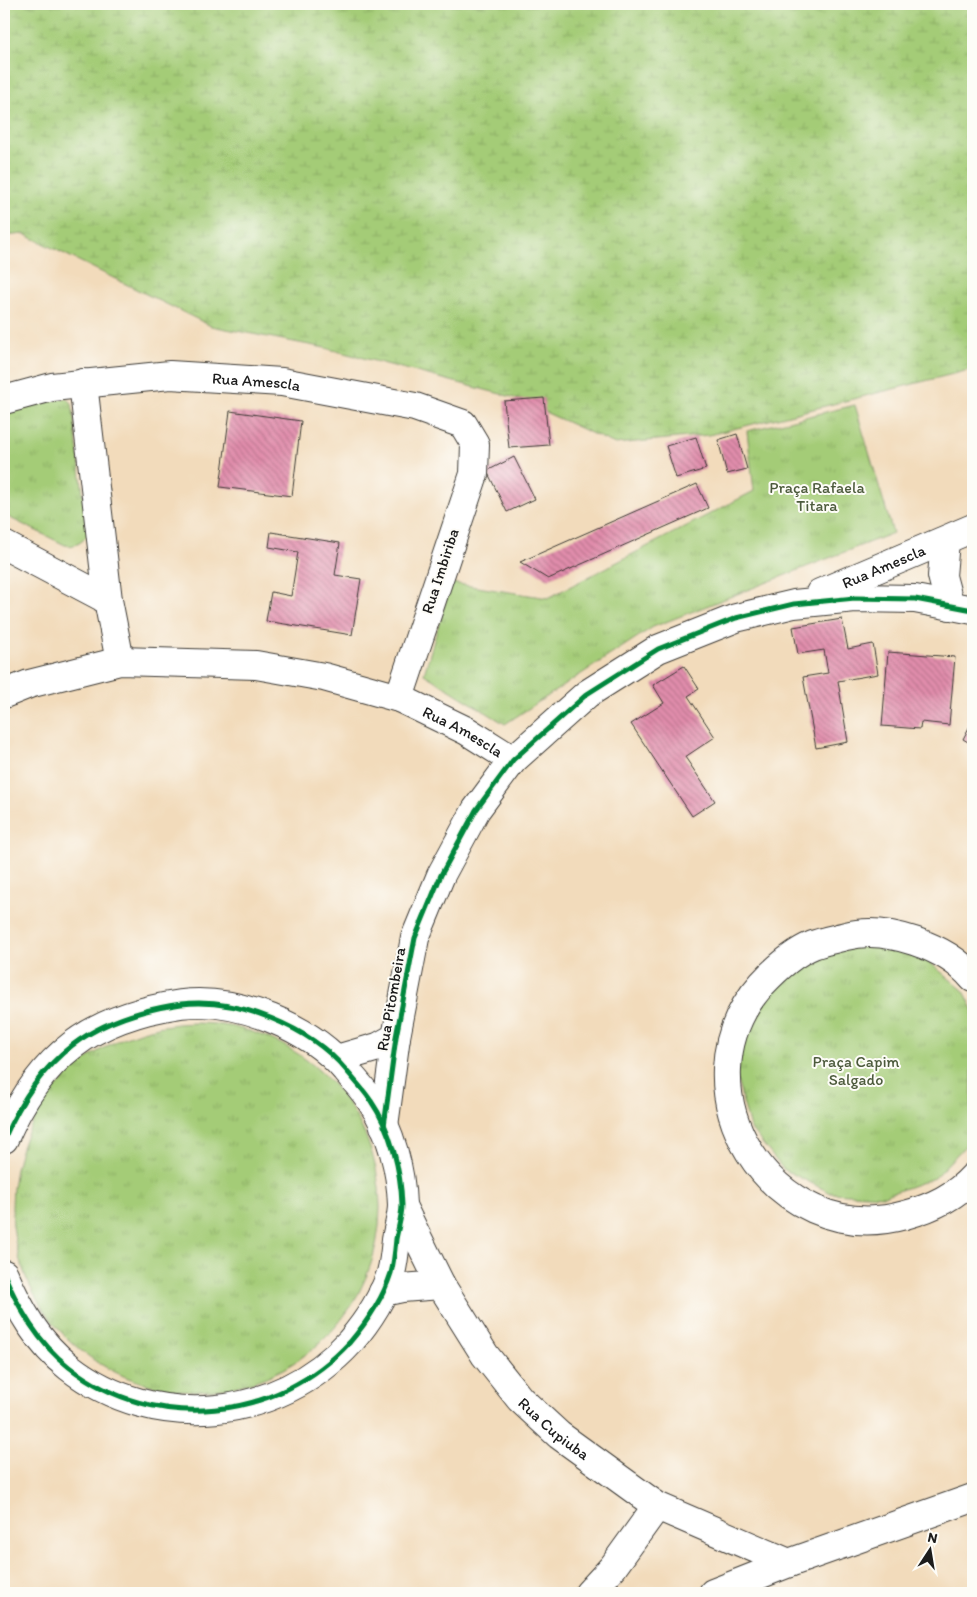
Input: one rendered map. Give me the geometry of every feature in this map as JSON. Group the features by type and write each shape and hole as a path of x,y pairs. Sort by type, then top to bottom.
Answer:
{"street":[{"name":"Rua Amescla","path":"4,400 52,387 170,375 282,382 415,407 463,424 475,444"},
{"path":"83,383 108,600 120,661"},
{"name":"Rua Imbiriba","path":"399,698 474,474 475,444"},
{"name":"Rua Amescla","path":"794,604 973,528"},
{"path":"945,540 942,576 962,608"},
{"path":"4,545 108,600"},
{"name":"Rua Amescla","path":"4,694 29,684 120,661 256,665 324,676 399,698 467,731 513,760 587,694 658,649 736,618 794,604 855,598 916,599 962,608"},
{"name":"Rua Pitombeira","path":"402,1206 394,1152 384,1126 396,1037 415,938 440,875 476,810 513,760"},
{"path":"973,978 966,970 932,947 893,935 852,935 812,946 777,967 750,998 732,1035 726,1076 732,1116 748,1153 775,1185 809,1207 849,1219 890,1220 930,1209 964,1187 973,1177"},
{"path":"4,1139 18,1107 42,1074 72,1045 107,1024 145,1010 195,1004 228,1006 268,1016 305,1034 337,1060 372,1102 384,1126"},
{"path":"337,1060 378,1047 396,1037"},
{"path":"4,1274 16,1304 40,1338 69,1367 104,1389 143,1404 183,1410 233,1407 264,1400 302,1382 335,1358 352,1340 362,1328 383,1292 392,1272 402,1206"},
{"name":"Rua Cupiuba","path":"402,1206 440,1285 485,1355 520,1399 559,1435 657,1506 790,1563"},
{"path":"383,1292 402,1288 440,1285"},
{"path":"713,1593 790,1563 973,1498"},
{"path":"590,1593 613,1567 657,1506"}],"green space":[{"path":"4,4 973,4 973,369 709,435 615,444 512,397 325,348 211,326 24,234 4,236"},
{"path":"66,398 72,403 88,535 75,545 65,545 4,515 4,411"},
{"name":"Praça Rafaela Titara","path":"855,405 893,533 653,627 505,724 424,674 451,583 548,598 754,491 747,431"},
{"name":"Praça Capim Salgado","path":"871,943 923,957 964,991 973,1009 971,1140 934,1178 884,1196 831,1193 783,1169 750,1128 736,1076 745,1024 774,980 818,951"},
{"path":"196,1023 232,1027 266,1037 298,1054 326,1077 349,1105 366,1137 376,1171 380,1207 376,1243 366,1277 349,1309 326,1337 298,1360 266,1377 232,1387 196,1391 160,1387 126,1377 94,1360 66,1337 43,1309 26,1277 16,1243 12,1207 16,1171 26,1137 43,1105 66,1077 94,1054 126,1037 160,1027"}],"building":[{"path":"544,398 549,445 509,448 504,401"},
{"path":"230,411 301,421 292,496 220,487"},
{"path":"737,434 747,469 727,474 718,440"},
{"path":"696,437 706,469 676,478 666,446"},
{"path":"514,457 535,499 507,512 487,471"},
{"path":"697,484 708,508 548,579 520,562"},
{"path":"271,532 340,543 335,575 361,579 352,635 266,621 271,592 291,596 298,552 269,547"},
{"path":"842,619 848,649 873,644 878,674 838,681 848,742 816,748 803,677 828,673 824,650 798,654 793,627"},
{"path":"888,652 955,657 949,725 921,722 920,729 882,726"},
{"path":"684,666 699,689 688,696 715,737 685,757 715,801 692,816 631,724 664,703 653,685"},
{"path":"973,720 973,745 963,739"}],"cycle path":[{"path":"384,1126 396,1037 415,938 441,875 476,810 513,760 587,694 658,649 736,618 794,604 855,598 915,599 973,610"},
{"path":"4,1139 18,1110 34,1085 52,1063 72,1045 95,1031 120,1019 149,1010 181,1004 225,1005 248,1010 293,1028 331,1055 346,1070 368,1097 384,1125 394,1151 400,1178 402,1205 393,1265 388,1282 374,1309 350,1342 321,1369 288,1389 252,1402 215,1409 177,1409 139,1402 103,1388 69,1367 58,1358 30,1325 4,1274"}]}
